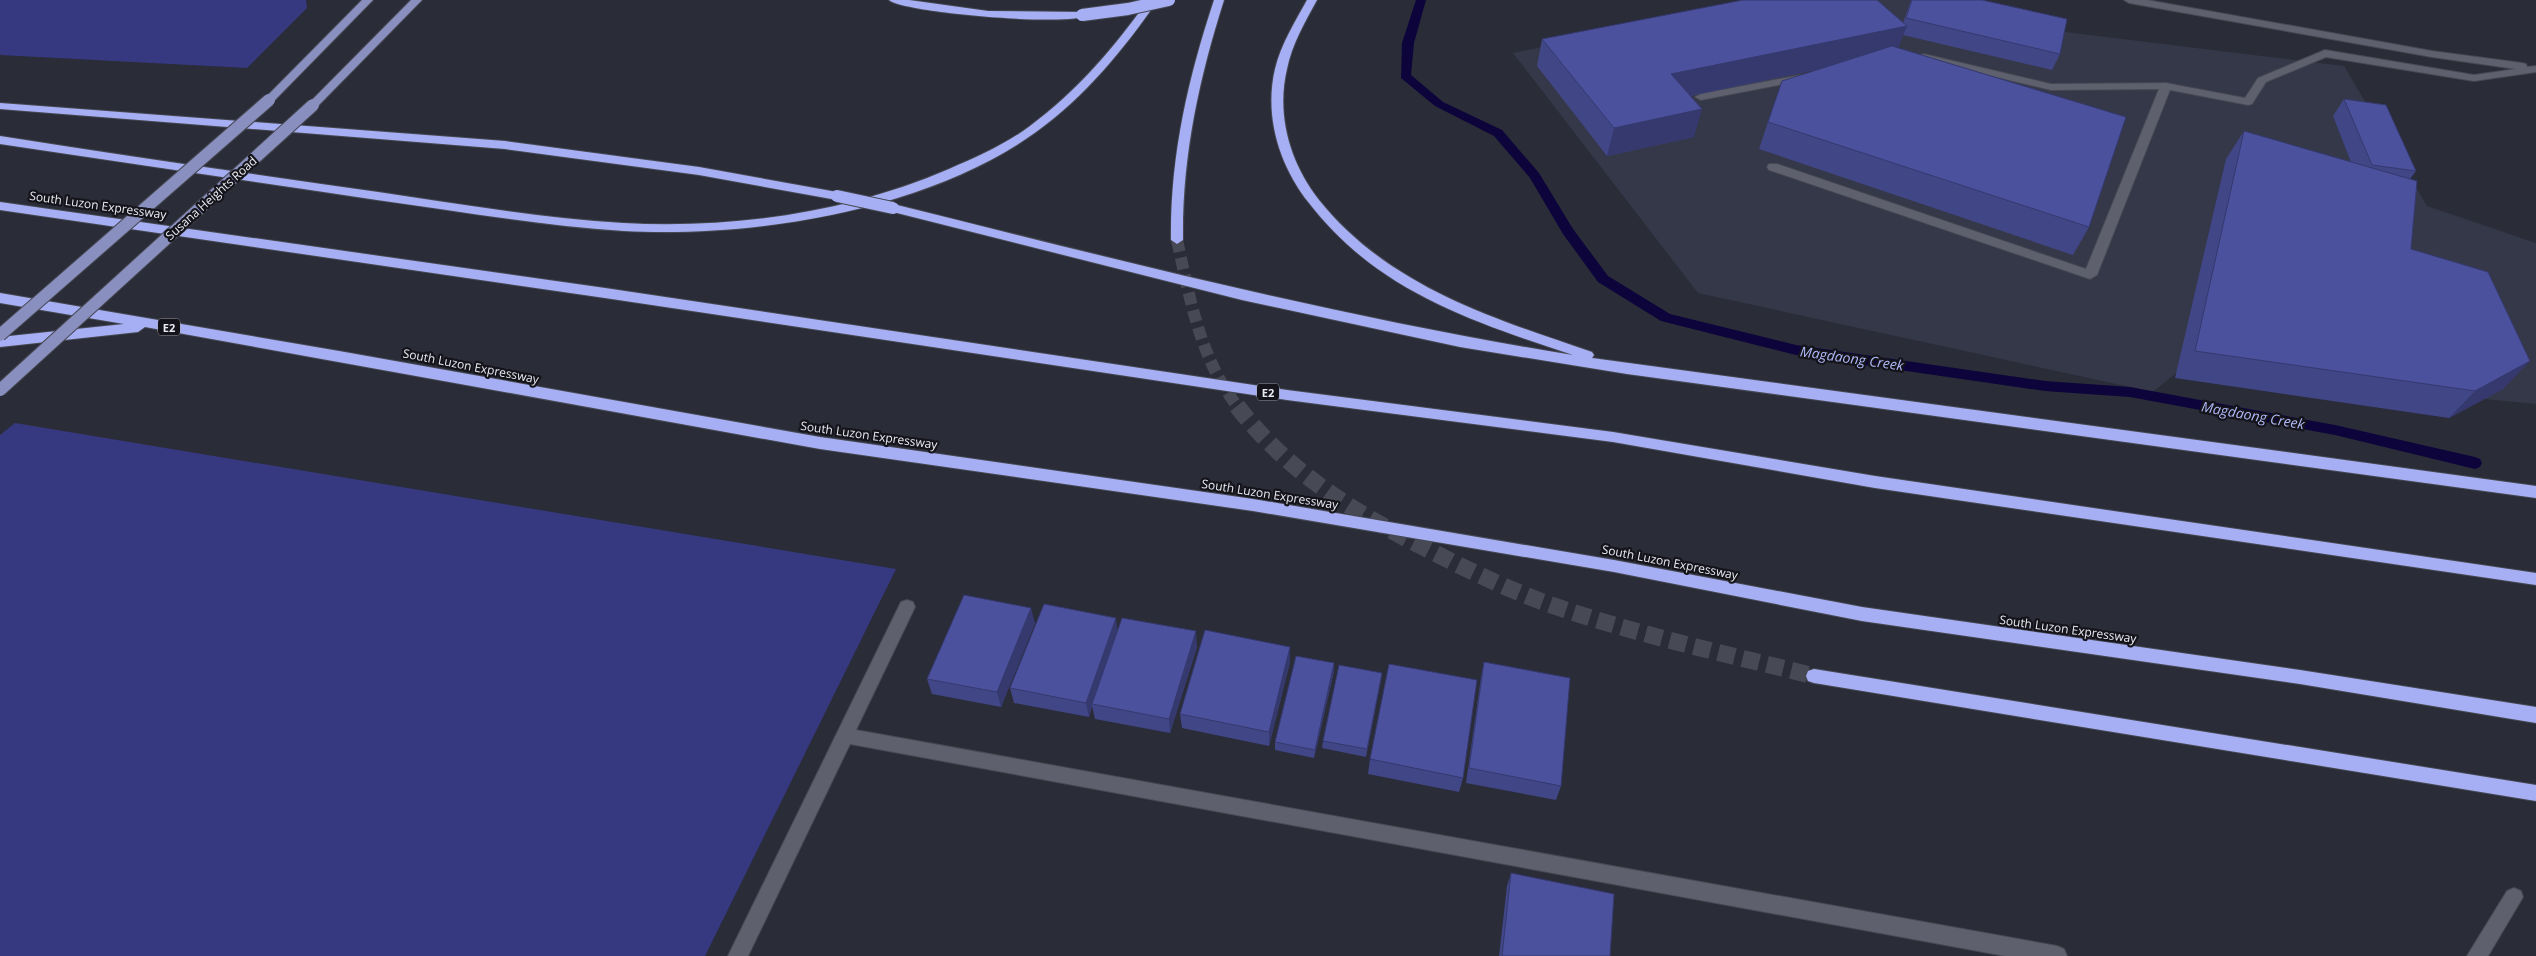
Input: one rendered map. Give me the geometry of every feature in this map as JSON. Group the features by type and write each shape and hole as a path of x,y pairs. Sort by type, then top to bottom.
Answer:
{"highway":[{"path":"894,0 950,12 983,15 1082,15 1128,10 1169,0"},
{"path":"0,140 277,182 602,226 694,227 758,223 814,215 885,198 953,173 995,153 1033,129 1088,82 1112,58 1153,0"},
{"path":"1177,240 1175,197 1181,143 1193,82 1219,0"},
{"path":"1312,0 1295,31 1281,69 1277,110 1285,151 1295,174 1315,204 1336,230 1371,261 1419,291 1494,323 1627,369"},
{"path":"0,106 505,145 700,171 893,208 1242,295 1389,328 1627,369 2536,492"},
{"name":"South Luzon Expressway","path":"0,206 605,292 1287,394 1613,437 1875,482 2536,578"},
{"name":"South Luzon Expressway","path":"0,298 820,443 1253,505 1604,565 1862,614 2300,677 2536,715"},
{"path":"0,342 155,325"},
{"path":"1814,676 2536,793"}],"main road":[{"path":"0,335 269,100 368,0"},
{"name":"Susana Heights Road","path":"0,390 313,105 417,0"}],"street":[{"path":"2129,0 2432,54 2536,68"},
{"path":"1909,57 1918,55 2050,87 2166,86 2248,102 2262,80 2324,53 2474,78 2536,68"},
{"path":"1701,97 1815,75"},
{"path":"1773,167 2090,275 2166,86"},
{"path":"738,956 908,607"},
{"path":"844,735 2057,956"},
{"path":"2477,956 2514,897"}],"shaded area":[{"path":"0,0 306,0 307,8 247,68 0,55"},
{"path":"1771,0 1930,0 2057,31 2344,66 2427,206 2536,243 2536,404 2180,370 2153,392 1698,293 1513,53"},
{"path":"15,423 896,569 705,956 0,956 0,435"}],"building":[{"path":"1743,0 1877,0 1907,26 1671,74 1702,109 1614,128 1542,39"},
{"path":"1912,0 1982,0 2067,19 2060,54 1906,18"},
{"path":"1892,46 2126,117 2089,227 1768,122 1782,81"},
{"path":"2344,99 2386,105 2416,171 2372,165"},
{"path":"2244,131 2417,181 2411,249 2488,272 2530,361 2475,391 2195,351"},
{"path":"964,595 1031,608 997,692 927,679"},
{"path":"1044,604 1116,618 1086,703 1010,688"},
{"path":"1122,618 1196,631 1169,719 1092,704"},
{"path":"1205,630 1290,647 1269,732 1180,714"},
{"path":"1296,656 1334,663 1315,750 1275,742"},
{"path":"1484,662 1570,678 1561,786 1469,768"},
{"path":"1389,664 1477,680 1463,778 1370,759"},
{"path":"1339,665 1382,673 1367,749 1323,741"},
{"path":"1511,873 1614,894 1610,956 1502,956"}],"waterway":[{"name":"Magdaong Creek","path":"1421,0 1408,43 1405,76 1439,104 1498,133 1535,176 1568,231 1603,279 1666,318 1796,350 2045,386 2130,392 2335,430 2475,463"}],"tunnel":[{"path":"1177,240 1192,306 1205,349 1214,369 1238,407"},
{"path":"1237,406 1276,450 1321,487 1395,533 1474,573 1547,604 1597,620 1814,676"}]}
